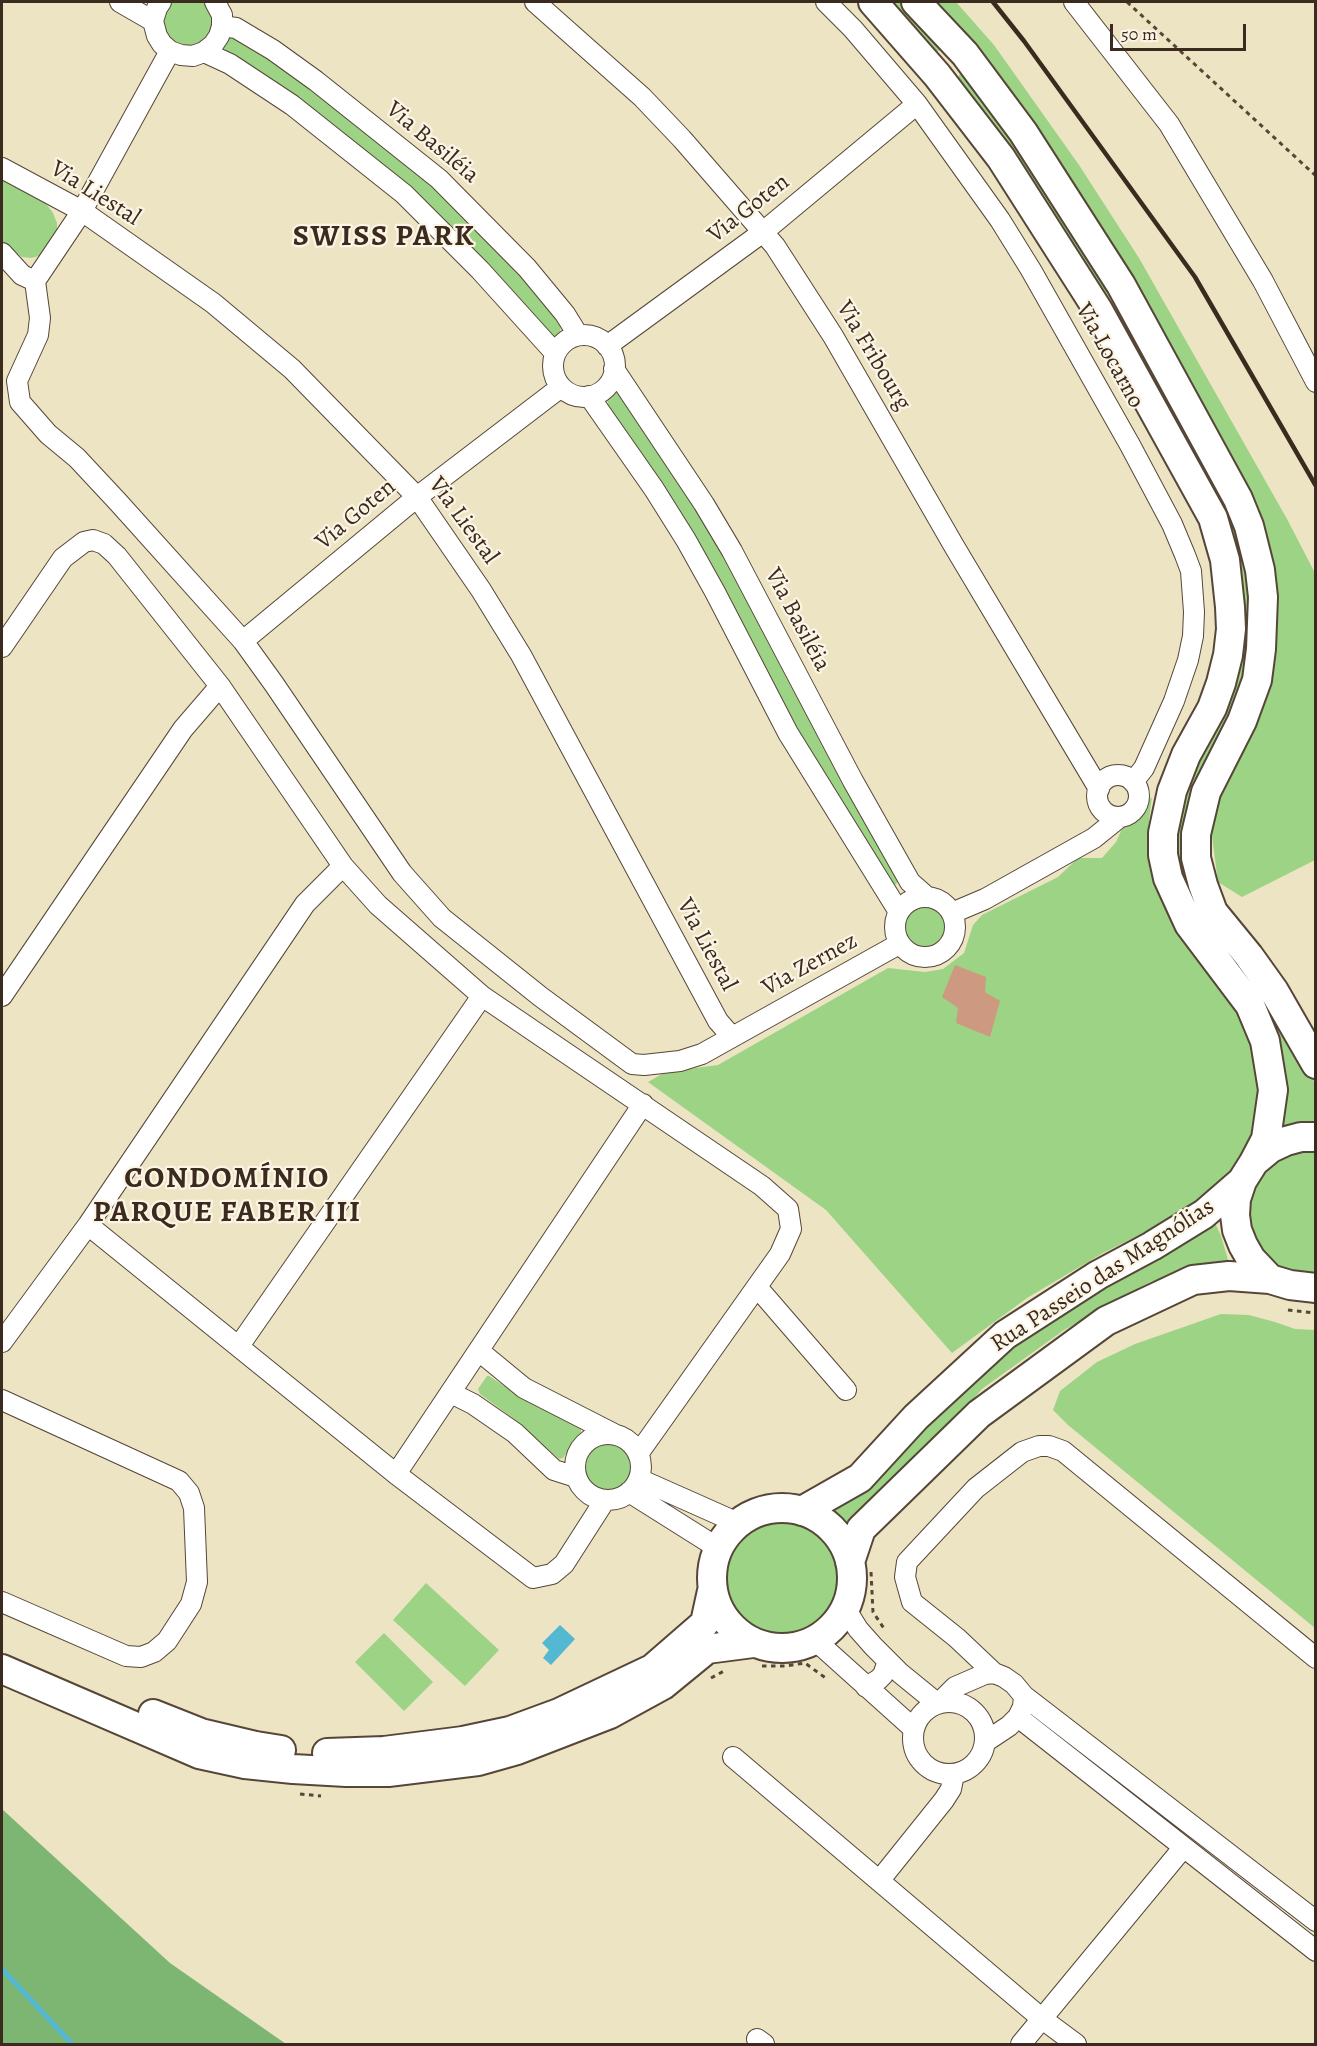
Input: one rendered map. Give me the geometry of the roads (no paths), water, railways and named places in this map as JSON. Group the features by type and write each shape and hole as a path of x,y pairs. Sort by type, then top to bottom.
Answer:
{"street":[{"path":"120,2 153,21"},
{"path":"161,2 153,21 157,36 170,51 193,56 204,52 219,36 222,15 215,2"},
{"name":"Via Fribourg","path":"535,2 642,97 682,139 775,246 833,336 954,546 1099,789"},
{"name":"Via Locarno","path":"826,2 853,29 917,104 994,211 1031,270 1172,524 1191,571 1194,612 1193,636 1188,660 1174,701 1144,768 1134,782"},
{"path":"873,2 937,75 1001,158 1098,310 1205,501 1219,535 1225,560 1230,608 1231,629 1228,655 1212,708 1186,755 1172,791 1163,833 1163,855 1168,878 1201,918 1250,1005 1265,1041 1273,1090 1266,1139 1236,1199 1235,1215 1237,1230 1243,1245 1251,1259 1270,1279"},
{"path":"916,2 965,54 1023,132 1121,285 1238,499 1249,526 1260,570 1263,597 1261,649 1257,680 1242,722 1206,792 1196,834 1196,858 1203,885 1201,918"},
{"path":"1074,2 1168,124 1263,281 1316,382"},
{"name":"Via Basiléia","path":"222,26 236,28 273,50 440,179 527,268 566,314 578,335"},
{"path":"2,253 22,275 35,281 82,212 170,51"},
{"path":"204,52 230,63 292,105 404,194 480,270 555,353"},
{"path":"937,75 965,54"},
{"name":"Via Goten","path":"607,346 763,232 917,104"},
{"name":"Via Liestal","path":"2,168 82,212 213,303 292,369 417,497 481,590 521,655 718,1021 732,1037"},
{"name":"Via Zernez","path":"35,281 40,318 38,335 17,381 20,402 48,434 77,458 243,641 402,873 441,918 532,990 632,1064 645,1065 680,1061 702,1054 899,944"},
{"path":"578,335 594,337 607,346 612,353 614,369 607,386 599,393 589,396 572,394 561,387 555,378 553,369 555,353 561,345 569,338 578,335"},
{"name":"Via Basiléia","path":"614,369 732,551 910,882 927,897"},
{"name":"Via Goten","path":"243,641 417,497 561,387"},
{"path":"589,396 654,489 686,540 788,733 899,912"},
{"path":"2,647 63,558 84,542 98,540 117,556 220,686 343,866 378,905 482,996 782,1201 788,1209 791,1229 787,1242 638,1454"},
{"path":"2,996 183,729 220,686"},
{"path":"952,913 985,898 1094,838 1120,817 1132,812 1139,801 1134,782 1128,778 1114,776 1108,778 1099,789 1098,803 1107,814 1120,817"},
{"path":"2,1342 88,1225 305,904 343,866"},
{"path":"927,897 941,902 952,913 956,930 950,945 944,951 936,956 920,957 912,955 899,944 895,928 899,912 911,901 927,897"},
{"path":"1201,918 1249,956 1274,991 1316,1064"},
{"path":"238,1346 482,996"},
{"path":"396,1474 643,1104"},
{"name":"Rua Passeio das Magnólias","path":"802,1511 861,1478 916,1416 1005,1335 1098,1275 1204,1214 1271,1148 1301,1137 1316,1137"},
{"path":"88,1225 396,1474 532,1578 552,1574 564,1564 605,1500"},
{"name":"Rua Passeio das Magnólias","path":"850,1562 861,1529 979,1414 1106,1321 1193,1280 1229,1276 1270,1279 1290,1285 1316,1288"},
{"path":"757,1287 846,1390"},
{"path":"479,1351 524,1388 625,1439 638,1454 642,1466 634,1485 622,1498 605,1500 596,1498 587,1493 576,1477 574,1467 576,1457 587,1441 596,1437 616,1435"},
{"path":"451,1393 473,1404 515,1433 554,1470 576,1477"},
{"path":"2,1400 179,1481 189,1493 194,1508 197,1582 191,1604 167,1641 154,1652 141,1657 126,1656 2,1602"},
{"path":"1316,1658 1063,1451 1049,1446 1039,1446 1022,1452 976,1488 907,1562 905,1577 912,1602 957,1638 994,1673 1014,1684 1024,1696 1316,1921"},
{"path":"634,1485 738,1523"},
{"path":"634,1485 718,1548"},
{"name":"Rua Passeio das Magnólias","path":"2,1648 133,1707 201,1733 256,1746 291,1751 363,1753 463,1741 510,1731 559,1713 652,1669 705,1623 712,1591 711,1569 718,1548 726,1534 753,1514 769,1509 786,1508 819,1518 833,1530 843,1544 850,1562 851,1592 845,1608 830,1629 815,1640 796,1647 774,1648 753,1643 734,1631 720,1613 712,1591"},
{"path":"845,1608 858,1629 888,1661 938,1704"},
{"path":"815,1640 914,1729"},
{"name":"Rua Passeio das Magnólias","path":"2,1669 199,1754 245,1764 293,1769 388,1772 478,1761 517,1750 610,1714 663,1685 707,1649 753,1643"},
{"path":"866,1687 883,1675 888,1661"},
{"path":"938,1704 955,1687 985,1674 994,1673"},
{"path":"986,1742 1018,1717 1023,1707 1024,1696"},
{"path":"950,1702 962,1704 972,1710 982,1724 986,1742 982,1753 966,1770 954,1774 942,1774 931,1770 915,1752 914,1729 919,1718 927,1709 938,1704 950,1702"},
{"path":"1018,1717 1316,1951"},
{"path":"733,1757 1041,2018 1076,2044"},
{"path":"879,1881 944,1800 951,1789 954,1774"},
{"path":"1021,2044 1183,1848"}],"water":[{"path":"560,1625 575,1639 551,1665 543,1658 549,1650 542,1643"}],"waterway":[{"path":"2,1969 72,2044"}],"railway":[{"path":"993,2 1024,41 1195,277 1316,486"}],"district":[{"name":"SWISS PARK","path":"384,238"},
{"name":"CONDOMÍNIO PARQUE FABER III","path":"227,1197"}]}
